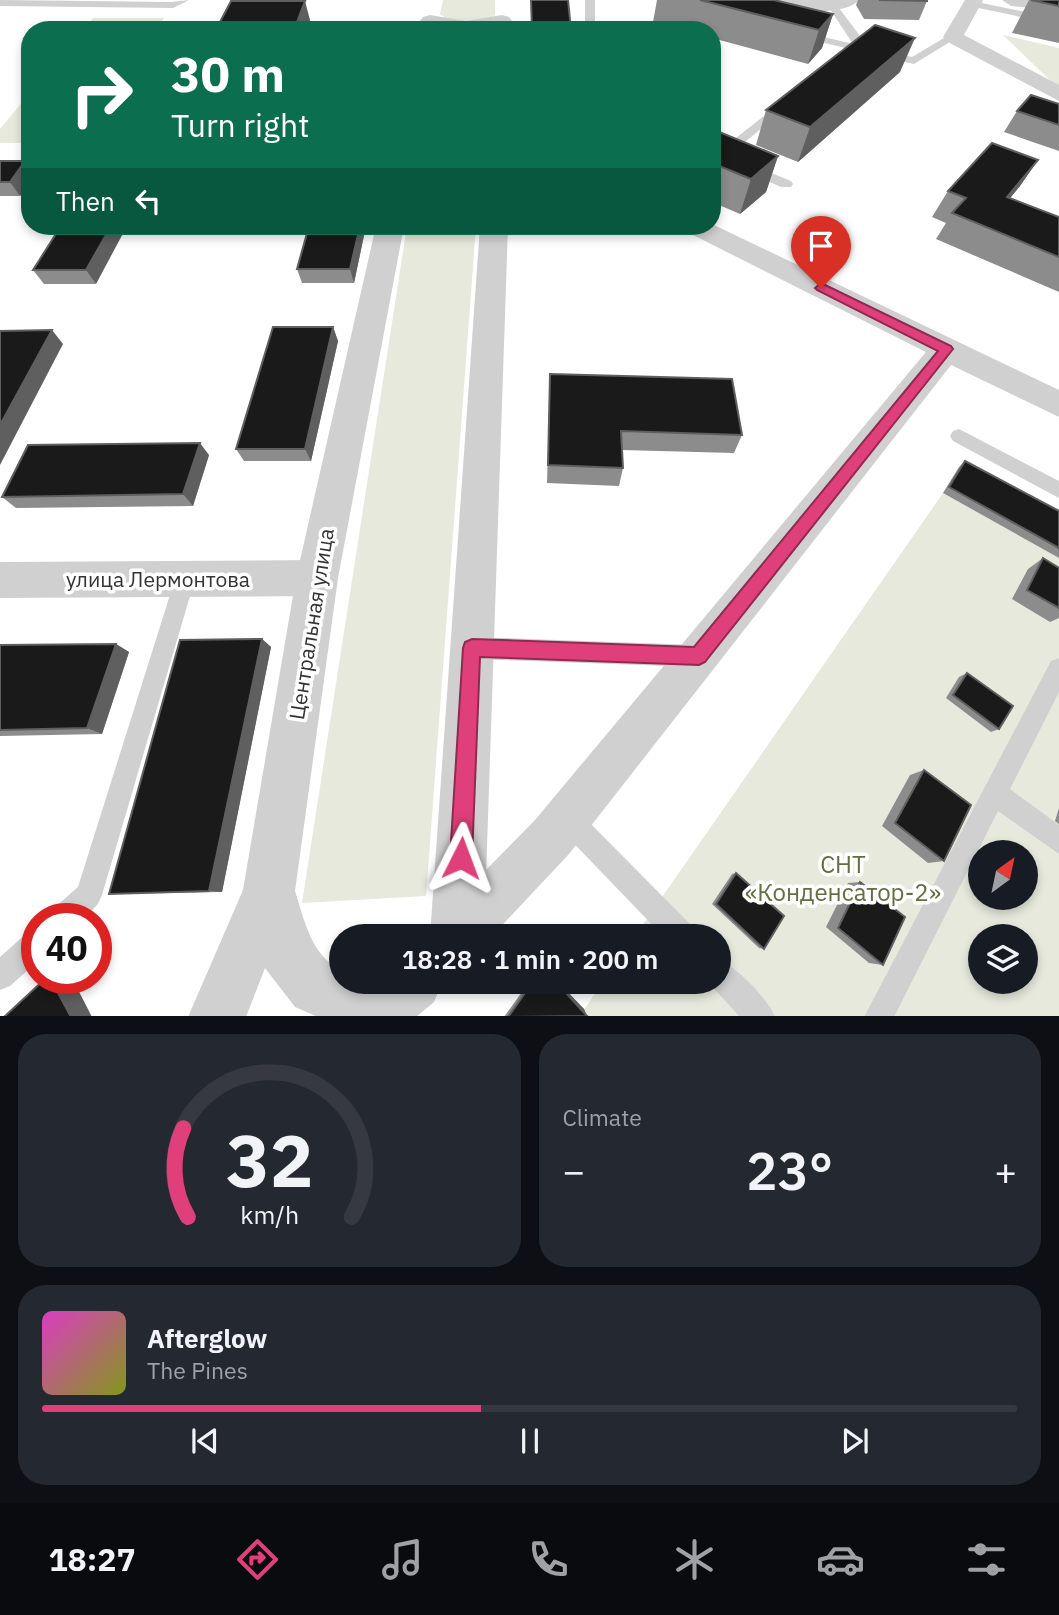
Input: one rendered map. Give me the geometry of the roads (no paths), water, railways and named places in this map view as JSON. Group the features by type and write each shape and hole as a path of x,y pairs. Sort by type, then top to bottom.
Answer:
{"street":[{"path":"431,21 434,0"},
{"path":"502,21 503,0"},
{"path":"733,0 841,3"},
{"path":"1012,0 1059,5"},
{"path":"973,2 953,37 1059,94"},
{"name":"Центральная улица","path":"217,1016 269,891 317,578 388,235"},
{"path":"458,924 494,235"},
{"path":"714,235 1059,404"},
{"path":"468,924 567,818 946,349"},
{"name":"улица Лермонтова","path":"0,580 317,578"},
{"path":"269,891 286,952 315,986 357,1003 390,1001"}],"lane":[{"path":"0,3 173,5 184,0"},
{"path":"590,0 590,21"},
{"path":"973,2 1059,22"},
{"path":"838,64 858,48 859,42 841,3"},
{"path":"781,29 914,61 953,37"},
{"path":"721,150 788,102"},
{"path":"721,156 786,184"},
{"path":"959,436 1059,490"},
{"path":"80,903 89,895 185,579"},
{"path":"472,648 699,656"},
{"path":"879,1016 1059,669"},
{"path":"994,793 1059,841"},
{"path":"567,818 670,924"},
{"path":"0,976 21,957"},
{"path":"731,986 760,1016"}],"park label":[{"name":"СНТ «Конденсатор-2»","path":"843,878"}]}
